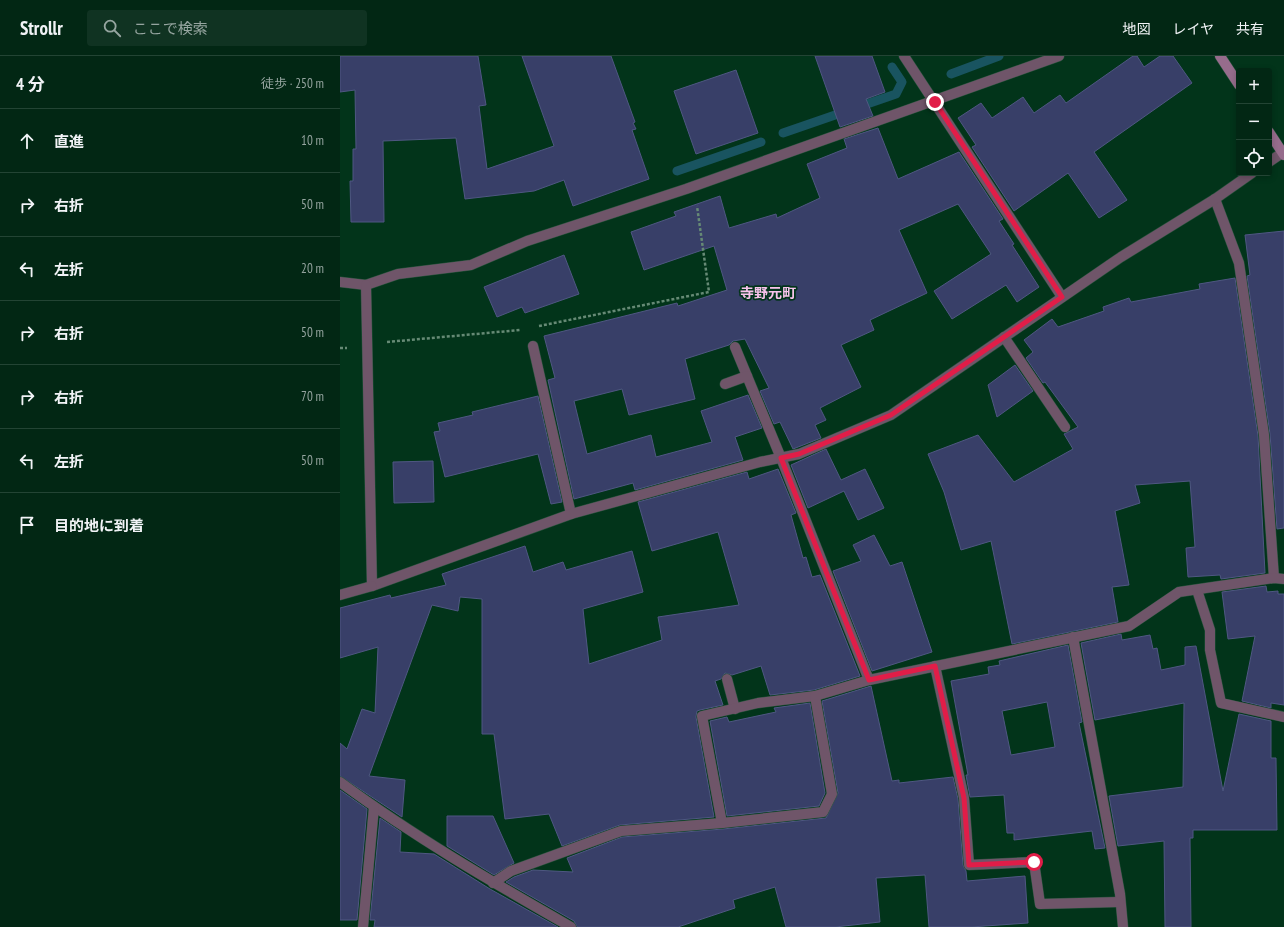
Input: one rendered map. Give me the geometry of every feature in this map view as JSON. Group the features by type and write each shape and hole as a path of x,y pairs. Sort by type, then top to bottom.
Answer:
{"street":[{"path":"904,56 1062,297"},
{"path":"340,282 366,285 398,274 471,264 527,241 686,189 935,102 1059,56"},
{"path":"1220,56 1236,80"},
{"path":"1272,137 1283,154 1272,160"},
{"path":"340,595 372,586 571,514 760,462 799,454 891,415 1121,257 1215,199 1248,176"},
{"path":"722,823 702,716 758,703 815,696 869,680 1129,626 1179,592 1279,579 1264,435 1239,263 1215,199"},
{"path":"366,285 372,586"},
{"path":"1004,337 1065,427"},
{"path":"532,346 571,514"},
{"path":"735,347 781,458 869,680"},
{"path":"725,384 747,376"},
{"path":"1197,590 1210,630 1210,650 1221,703 1284,717"},
{"path":"1073,637 1120,894 1119,902 1123,927"},
{"path":"935,666 964,798 969,865 1034,862 1040,904 1119,902"},
{"path":"727,679 735,708"},
{"path":"493,883 511,871 621,831 722,823 823,812 832,794 815,696"},
{"path":"340,782 374,807 493,883 571,927"},
{"path":"363,927 374,807"}],"path":[{"path":"531,328 709,292 697,204 686,189"},
{"path":"367,343 524,329"}],"building":[{"path":"340,56 478,56 486,105 479,106 487,169 554,146 522,56 611,56 635,122 633,123 636,129 632,130 649,179 573,206 564,180 534,191 465,199 456,138 383,141 384,222 351,222 350,181 353,181 353,149 356,149 355,90 340,92"},
{"path":"815,56 872,56 885,92 866,99 873,116 840,127"},
{"path":"1133,56 1137,56 1144,67 1160,56 1173,56 1192,83 1094,152 1127,200 1099,218 1068,173 1014,211 972,147 976,145 958,118 981,103 992,118 1023,97 1034,113 1060,95 1066,103"},
{"path":"736,70 758,133 696,154 674,91"},
{"path":"878,128 898,179 959,152 1003,219 999,221 1014,244 1012,245 1039,287 1017,302 1006,285 952,319 934,291 991,254 958,204 899,230 927,293 870,320 874,330 841,345 861,387 820,408 826,420 815,425 821,438 793,449 780,422 774,424 760,391 769,388 745,339 733,341 729,345 685,359 695,399 629,415 622,389 574,401 587,454 651,435 656,457 712,442 701,411 748,395 762,428 735,437 743,460 635,490 633,483 574,499 548,380 555,378 544,336 677,303 678,306 727,290 714,246 644,270 631,232 676,216 674,212 720,196 729,228 776,214 777,218 820,198 807,164 847,148 844,139"},
{"path":"1284,231 1284,528 1277,529 1270,434 1247,276 1250,275 1245,235"},
{"path":"564,255 579,294 525,313 522,307 497,317 484,287"},
{"path":"1235,278 1258,436 1265,573 1221,579 1220,575 1188,577 1186,548 1195,547 1190,481 1135,485 1140,503 1115,511 1129,585 1112,587 1118,622 1012,644 991,541 961,550 944,492 928,454 978,435 1014,482 1073,449 1064,434 1078,427 1045,382 1043,383 1026,358 1033,352 1024,340 1052,319 1058,327 1104,311 1103,307 1129,298 1131,302 1200,289 1199,284"},
{"path":"1015,365 1033,391 997,417 988,385"},
{"path":"538,396 562,502 551,504 538,454 445,477 434,432 440,431 438,423 473,415 472,412"},
{"path":"826,449 841,480 865,469 884,508 858,520 844,491 808,508 791,465"},
{"path":"433,461 434,502 394,503 393,462"},
{"path":"778,469 796,513 791,515 803,558 806,557 812,577 820,575 860,676 814,690 770,695 761,666 732,675 725,673 721,679 715,681 723,705 697,711 696,717 714,817 620,825 562,846 549,814 505,819 494,734 482,734 482,599 460,597 458,611 432,605 369,776 405,780 402,817 340,776 340,743 347,749 362,709 375,713 378,647 340,658 340,608 390,595 391,598 446,585 442,574 525,546 533,572 563,562 566,570 632,551 643,592 583,609 589,664 662,640 658,617 739,605 718,532 652,551 638,502 747,472 749,479"},
{"path":"874,535 890,566 902,562 932,652 872,671 833,571 861,561 853,545"},
{"path":"1266,586 1267,592 1278,591 1278,594 1284,594 1284,705 1271,703 1271,708 1242,701 1255,636 1228,639 1222,592"},
{"path":"1121,634 1122,640 1150,635 1153,649 1157,648 1161,670 1185,665 1185,647 1196,646 1223,791 1239,714 1271,721 1271,758 1276,758 1277,830 1193,830 1193,838 1190,838 1191,927 1165,927 1164,841 1118,846 1109,796 1183,787 1184,703 1095,720 1081,643"},
{"path":"1068,645 1082,722 1079,723 1105,848 1095,849 1092,831 1014,840 1014,833 1007,833 1004,795 970,797 966,775 968,775 951,681 989,674 988,667 1000,665 999,661","holes":["1047,702 1055,747 1011,755 1002,711"]},
{"path":"871,686 892,781 899,780 899,783 953,777 958,799 963,865 966,871 967,881 1025,876 1028,923 971,927 929,927 925,875 876,878 880,922 835,927 786,927 775,887 733,900 735,908 678,927 577,927 574,921 506,882 514,877 533,870 573,872 567,858 622,837 723,829 826,818 838,793 822,701"},
{"path":"810,703 825,793 819,806 727,816 710,721 727,717 729,722 776,712 774,708"},
{"path":"340,790 367,809 357,920 340,920"},
{"path":"447,816 493,816 514,863 494,875 447,846"},
{"path":"380,818 401,832 400,852 434,854 490,889 558,927 374,927 375,920 370,920"}],"waterway":[{"path":"951,74 999,56"},
{"path":"783,133 896,94 902,82 892,67"},
{"path":"677,171 761,142"}],"district":[{"name":"寺野元町","path":"768,293"}],"route":[{"path":"935,102 1062,297 891,415 799,454 781,458 869,680 935,666 964,798 969,865 1034,862"}]}
